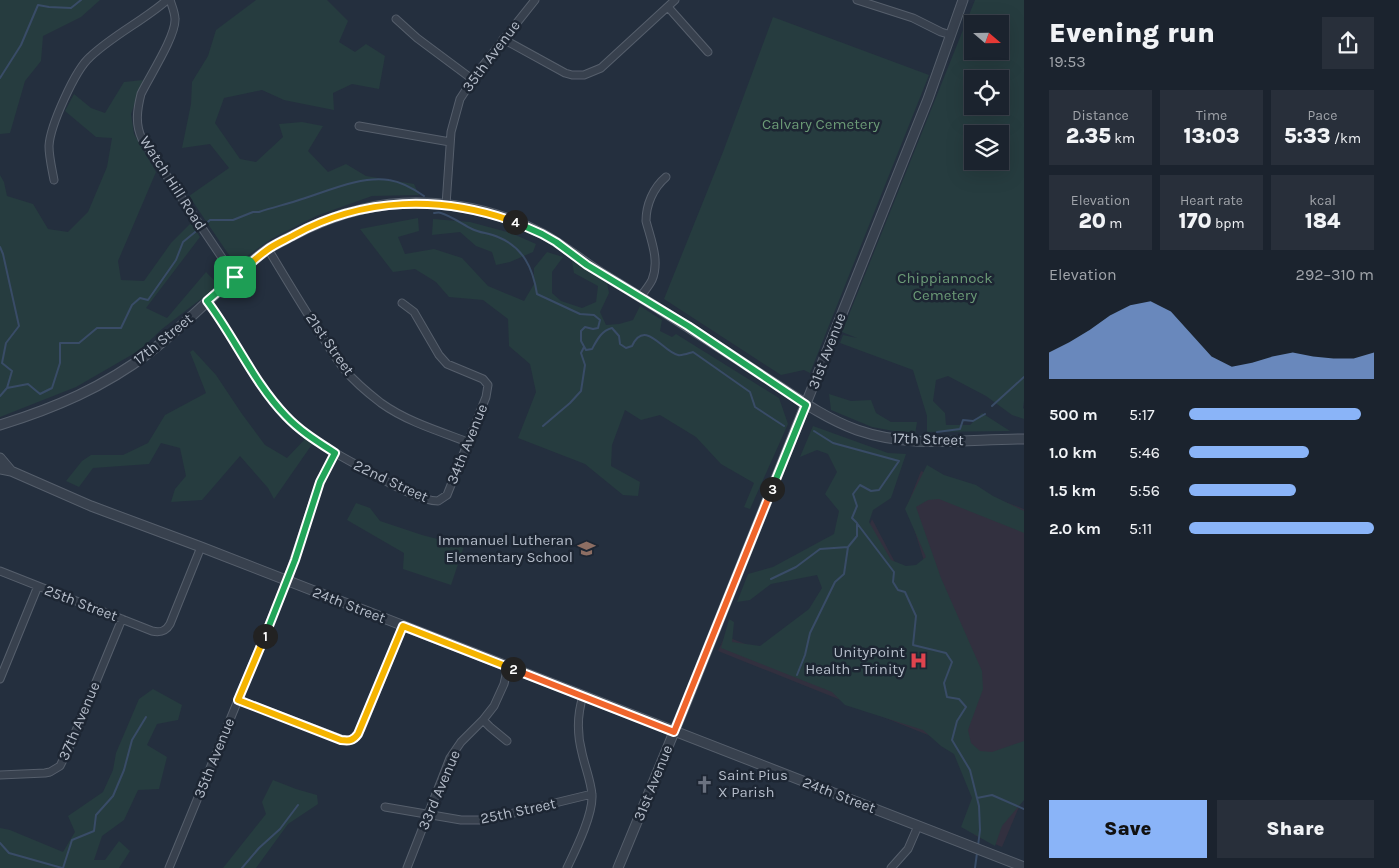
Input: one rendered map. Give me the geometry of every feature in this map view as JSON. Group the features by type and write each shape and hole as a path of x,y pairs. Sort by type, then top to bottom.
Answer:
{"street":[{"path":"54,180 49,146 51,134 60,107 79,70 89,57 169,0"},
{"name":"Watch Hill Road","path":"169,0 175,16 174,27 141,94 137,125 142,139 235,277"},
{"name":"35th Avenue","path":"446,205 450,142 457,107 472,79 535,0"},
{"path":"503,39 565,73 584,75 601,68 675,0"},
{"path":"857,0 913,18 951,35"},
{"name":"31st Avenue","path":"618,868 806,405 924,107 963,0"},
{"path":"668,7 708,52"},
{"path":"396,19 417,38 472,79"},
{"path":"359,126 450,142"},
{"path":"640,297 651,282 656,266 646,222 649,202 657,184 666,177"},
{"name":"17th Street","path":"0,426 62,404 115,376 166,339 268,249 322,221 365,208 416,203 446,205 482,212 502,217 542,234 587,265 695,331 806,405 841,424 870,434 917,441 1024,439"},
{"name":"21st Street","path":"268,249 344,370 381,403 393,410 424,425 468,442"},
{"name":"22nd Street","path":"207,301 274,404 295,426 335,453 399,488 428,500 441,500"},
{"name":"34th Avenue","path":"402,303 414,312 439,355 447,364 483,379 488,385 486,397 447,495 441,500"},
{"path":"0,430 12,422"},
{"name":"35th Avenue","path":"169,868 287,581 320,482 335,453"},
{"name":"24th Street","path":"0,458 12,471"},
{"name":"24th Street","path":"0,469 12,471 90,506 201,547 1024,867"},
{"name":"25th Street","path":"0,571 156,632 162,631 170,624 201,547"},
{"path":"1,676 38,586"},
{"name":"37th Avenue","path":"0,775 45,773 60,766 122,619"},
{"path":"238,700 341,740 351,741 356,737 360,729 403,626"},
{"name":"33rd Avenue","path":"407,868 450,758 461,742 483,720 498,698 504,684 508,666"},
{"path":"567,868 590,813 592,794 578,732 578,713 583,696"},
{"path":"483,720 508,741"},
{"name":"25th Street","path":"385,807 461,820 479,820 592,794"},
{"path":"891,868 908,848 918,826"}],"shaded area":[{"name":"UnityPoint Health - Trinity","path":"921,471 1024,509 1024,795 1002,847 974,835 988,798 958,747 718,651 725,636 810,670 872,519 908,587 929,577 907,506"}],"green space":[{"path":"0,0 100,0 81,17 43,36 41,61 25,81 10,133 0,134"},
{"path":"256,0 327,0 348,21 339,42 355,52 366,44 385,56 379,89 352,84 333,93 334,110 284,100 262,90 224,98 215,123 240,159 256,162 283,137 279,124 302,122 323,126 308,151 328,172 346,164 366,176 414,184 419,195 372,196 316,216 271,239 242,260 231,258 189,196 229,168 210,144 182,148 191,104 192,82 208,56 216,30"},
{"name":"Chippiannock Cemetery","path":"975,0 1024,0 1024,419 1012,415 986,396 948,376 936,380 933,401 945,413 946,425 970,425 982,413 1010,431 927,432 927,416 913,370 840,343 843,335 857,338 842,332 964,27 964,60 1009,60 1009,15 969,15"},
{"name":"Calvary Cemetery","path":"773,17 929,75 810,373 804,370 781,375 664,299 723,152"},
{"path":"143,80 131,114 134,134 156,172 118,261 121,280 144,281 171,243 191,223 200,237 146,308 167,318 206,272 219,285 162,329 140,350 76,387 0,417 0,175 4,182 7,196 33,204 48,229 68,232 88,212 107,167 112,138 96,137 65,111 74,94 91,108 105,113 124,82"},
{"path":"418,218 419,231 398,237 405,254 434,249 462,258 488,286 524,301 534,284 534,268 547,252 563,257 552,272 552,293 561,301 582,308 596,302 598,286 574,273 572,261 607,283 609,293 600,312 606,325 633,320 640,306 662,320 660,331 672,337 676,334 779,398 788,424 750,509 744,507 754,483 721,464 696,437 660,415 641,420 625,410 612,445 611,466 640,482 638,496 623,495 585,464 518,438 536,392 530,364 509,346 508,319 483,300 449,297 436,282 415,269 393,272 360,229"},
{"path":"433,219 470,222 511,233 536,244 533,252 510,262 496,265 492,252 476,246 460,232 432,235"},
{"path":"193,350 216,375 265,445 287,458 306,438 313,443 274,499 268,488 240,456 202,500 171,502 175,489 186,476 180,448 161,443 149,464 93,468 79,487 66,481 82,461 91,455 123,455 148,443 165,415 206,393 190,352"},
{"path":"829,394 851,401 871,400 876,413 891,422 917,422 915,435 872,427 831,410"},
{"name":"UnityPoint Health - Trinity","path":"813,426 888,453 906,454 891,498 873,510 869,522 891,560 906,566 916,565 926,557 905,509 927,465 944,475 976,485 993,496 1024,511 1024,533 939,499 928,500 916,507 941,578 982,671 983,689 968,730 971,743 980,751 992,752 1024,741 1024,800 1002,826 995,846 961,827 972,798 954,754 941,746 923,730 845,705 832,692 721,648 729,619 734,622 732,642 760,646 809,609 822,588 817,575 771,584 750,600 737,602 748,574 773,567 834,534 839,511 825,494 837,472 828,454 817,450 800,457"},
{"path":"356,503 370,508 380,521 464,546 451,585 403,569 404,553 347,520"},
{"path":"153,689 182,705 178,720 157,724 147,745 167,757 159,789 138,790 124,820 102,836 94,860 105,860 119,841 130,851 119,868 0,868 0,828 10,830 63,852 75,832 68,816 103,792 113,770 116,753 139,699"},
{"path":"273,780 317,795 318,804 288,824 256,868 223,868 266,814 262,802"}],"waterway":[{"path":"0,78 21,45 38,5 71,8 81,0"},
{"path":"204,225 210,220 233,220 253,212 259,212 354,182 366,180 394,181 408,186 424,196"},
{"path":"434,213 444,214 475,230 507,241 520,253 529,267 537,294 580,314 594,315 600,320 598,328 585,327 581,331 581,341 586,350 592,349 602,334 612,328 619,336 620,344 626,348 632,346 637,338 643,335 654,339 672,353 683,355 693,352 750,392 755,407 784,426"},
{"path":"0,396 7,388 28,384 40,394 52,388 60,363 60,343 79,343 97,328 121,328 132,305 140,298 148,300 176,260 183,242 200,228"},
{"path":"0,247 19,326 6,343 2,363 12,371 7,388"},
{"path":"543,426 581,391 585,365 581,353 584,347"},
{"path":"992,406 1024,377"},
{"path":"937,432 960,429 963,420 973,421 985,414"},
{"path":"814,431 833,443 899,461 879,490 871,491 860,485 853,494 857,506 852,518 894,572 893,582 898,590 905,592 916,616 913,645 946,653 952,662 944,683 947,697 959,699 966,707 957,721 952,740 970,770 979,806 980,830 978,846"},
{"path":"771,579 796,567 820,549 848,547 857,536 857,523"},
{"path":"797,675 805,655 810,633 835,582 844,574 848,547"},
{"path":"63,868 72,840 94,831 96,815 113,796 124,770 132,740 146,717"},
{"path":"977,798 992,795 1024,809"},
{"path":"242,868 259,848 280,829 298,805"},
{"path":"0,843 9,853 62,868"},
{"path":"975,868 977,853"}],"place":[{"name":"Immanuel Lutheran Elementary School","path":"587,549"},
{"name":"UnityPoint Health - Trinity","path":"919,661"},
{"name":"Saint Pius X Parish","path":"704,784"}],"route":[{"path":"416,203 446,205 482,212 522,224 556,242 587,265 688,326 806,405 674,732 403,626 360,729 356,737 351,741 341,740 238,700 295,560 320,482 335,453 295,426 274,404 207,301 235,277 268,249 322,221 365,208 416,203"}]}
